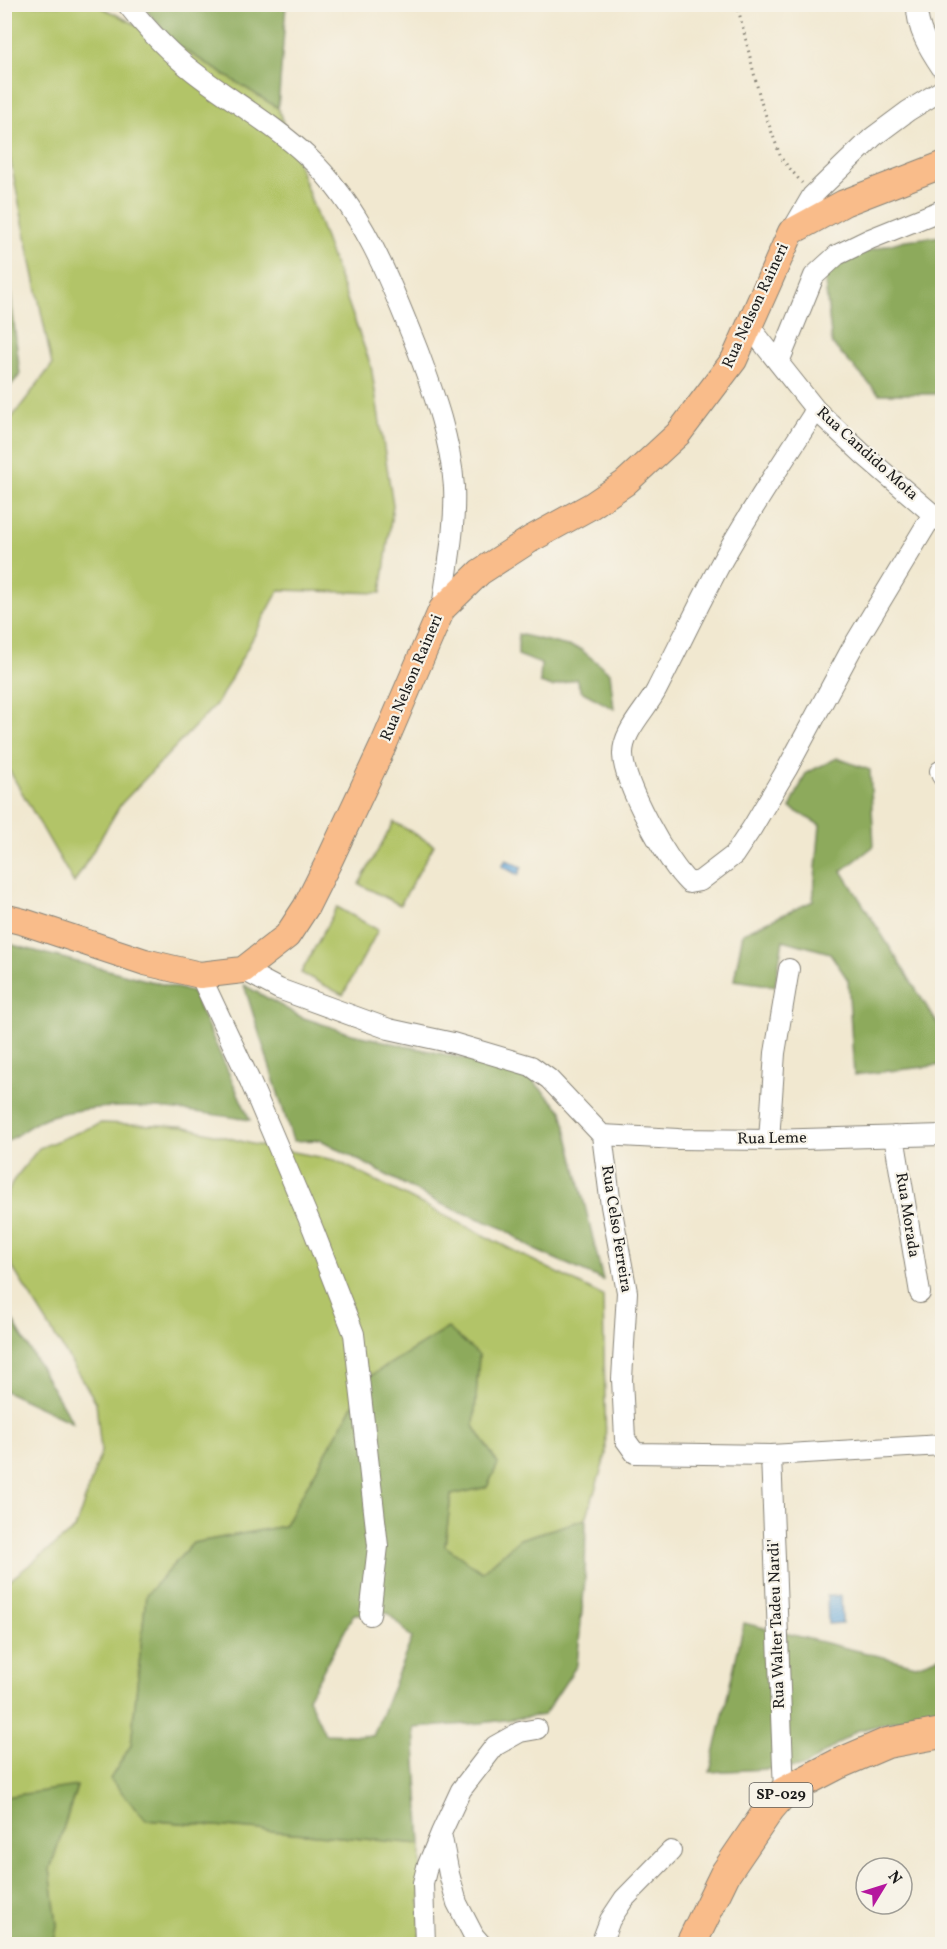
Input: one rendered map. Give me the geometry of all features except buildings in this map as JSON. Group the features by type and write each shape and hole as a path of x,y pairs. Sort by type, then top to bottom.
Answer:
{"highway":[{"name":"SP-029","path":"691,1944 725,1874 770,1808 784,1792 838,1764 887,1743 942,1733"}],"main road":[{"name":"Rua Nelson Raineri","path":"243,970 287,936 306,907 383,746 442,609 480,572 591,506 625,483 678,434 734,360 791,232 844,203 942,165"},
{"path":"4,917 145,962 200,975 243,970"}],"street":[{"path":"127,4 171,53 195,74 261,119 307,156 328,178 354,213 374,250 395,292 426,372 451,459 453,509 442,609"},
{"path":"917,4 916,15 919,26 942,68"},
{"path":"791,232 812,196 873,137 942,90"},
{"path":"779,363 814,276 837,255 942,210"},
{"name":"Rua Candido Mota","path":"750,327 816,410 865,456 938,518"},
{"path":"816,410 750,514 717,571 655,693 628,734 623,754 629,781 656,834 680,874 689,883 700,881 735,855 787,769 851,650 938,518"},
{"path":"769,1140 775,1053 789,969"},
{"path":"243,970 279,989 389,1029 453,1042 531,1066 549,1079 602,1135"},
{"path":"200,975 250,1081 313,1229 354,1334 378,1546 370,1615"},
{"name":"Rua Leme","path":"602,1135 769,1140 942,1135"},
{"name":"Rua Celso Ferreira","path":"602,1135 611,1206 627,1292 622,1379 625,1439 635,1453 771,1455 942,1445"},
{"name":"Rua Morada","path":"894,1136 920,1293"},
{"name":"Rua Walter Tadeu Nardi'","path":"771,1455 784,1792"},
{"path":"425,1944 423,1883 427,1867 461,1790 495,1746 520,1732 537,1729"},
{"path":"441,1833 457,1904 481,1944"},
{"path":"601,1944 610,1920 624,1899 671,1851"}],"path":[{"path":"737,4 761,102 781,158 812,196"}],"green space":[{"path":"5,5 97,5 175,44 278,108 371,366 393,505 381,593 279,590 218,702 121,804 74,883 5,763 4,428 52,365 5,134"},
{"path":"142,5 286,5 278,108 175,44"},
{"path":"4,236 20,375 5,392 4,392"},
{"path":"942,236 942,394 879,394 832,344 823,264 905,240"},
{"path":"518,634 580,649 610,673 614,709 581,691 576,679 552,687 540,683 541,664 518,655"},
{"path":"837,758 870,770 874,846 842,871 942,1031 942,1065 854,1075 848,980 830,953 783,940 775,986 734,980 743,933 813,901 820,825 790,808 806,773"},
{"path":"394,822 434,845 400,905 359,884"},
{"path":"337,907 378,930 343,995 301,973"},
{"path":"5,943 192,992 250,1120 174,1110 96,1108 72,1111 42,1119 5,1143"},
{"path":"244,985 301,1017 352,1034 484,1063 531,1079 562,1111 603,1280 535,1250 502,1228 439,1203 321,1140 293,1141"},
{"path":"101,1123 182,1126 252,1144 335,1160 603,1296 606,1455 586,1519 520,1539 482,1572 445,1546 451,1495 487,1487 498,1464 474,1426 479,1355 370,1376 284,1526 193,1543 146,1595 131,1745 146,1820 421,1844 420,1944 54,1944 57,1925 50,1869 77,1787 5,1797 5,1584 75,1529 101,1452 96,1402 14,1270 5,1245 5,1200 13,1181 39,1148"},
{"path":"4,1306 73,1423 5,1391"},
{"path":"448,1328 479,1355 474,1426 498,1464 487,1487 451,1495 445,1546 482,1572 520,1539 586,1519 585,1579 577,1665 544,1715 414,1728 421,1844 146,1820 110,1779 131,1745 146,1595 193,1543 284,1526 370,1376","holes":["388,1613 412,1638 373,1736 325,1734 308,1698 354,1614"]},
{"path":"744,1623 916,1665 942,1656 942,1713 908,1718 856,1731 804,1767 710,1772"},
{"path":"77,1786 50,1869 57,1925 54,1944 5,1944 5,1797"}],"water":[{"path":"506,860 522,867 518,875 502,866"},
{"path":"827,1596 841,1596 842,1623 828,1624"}]}
